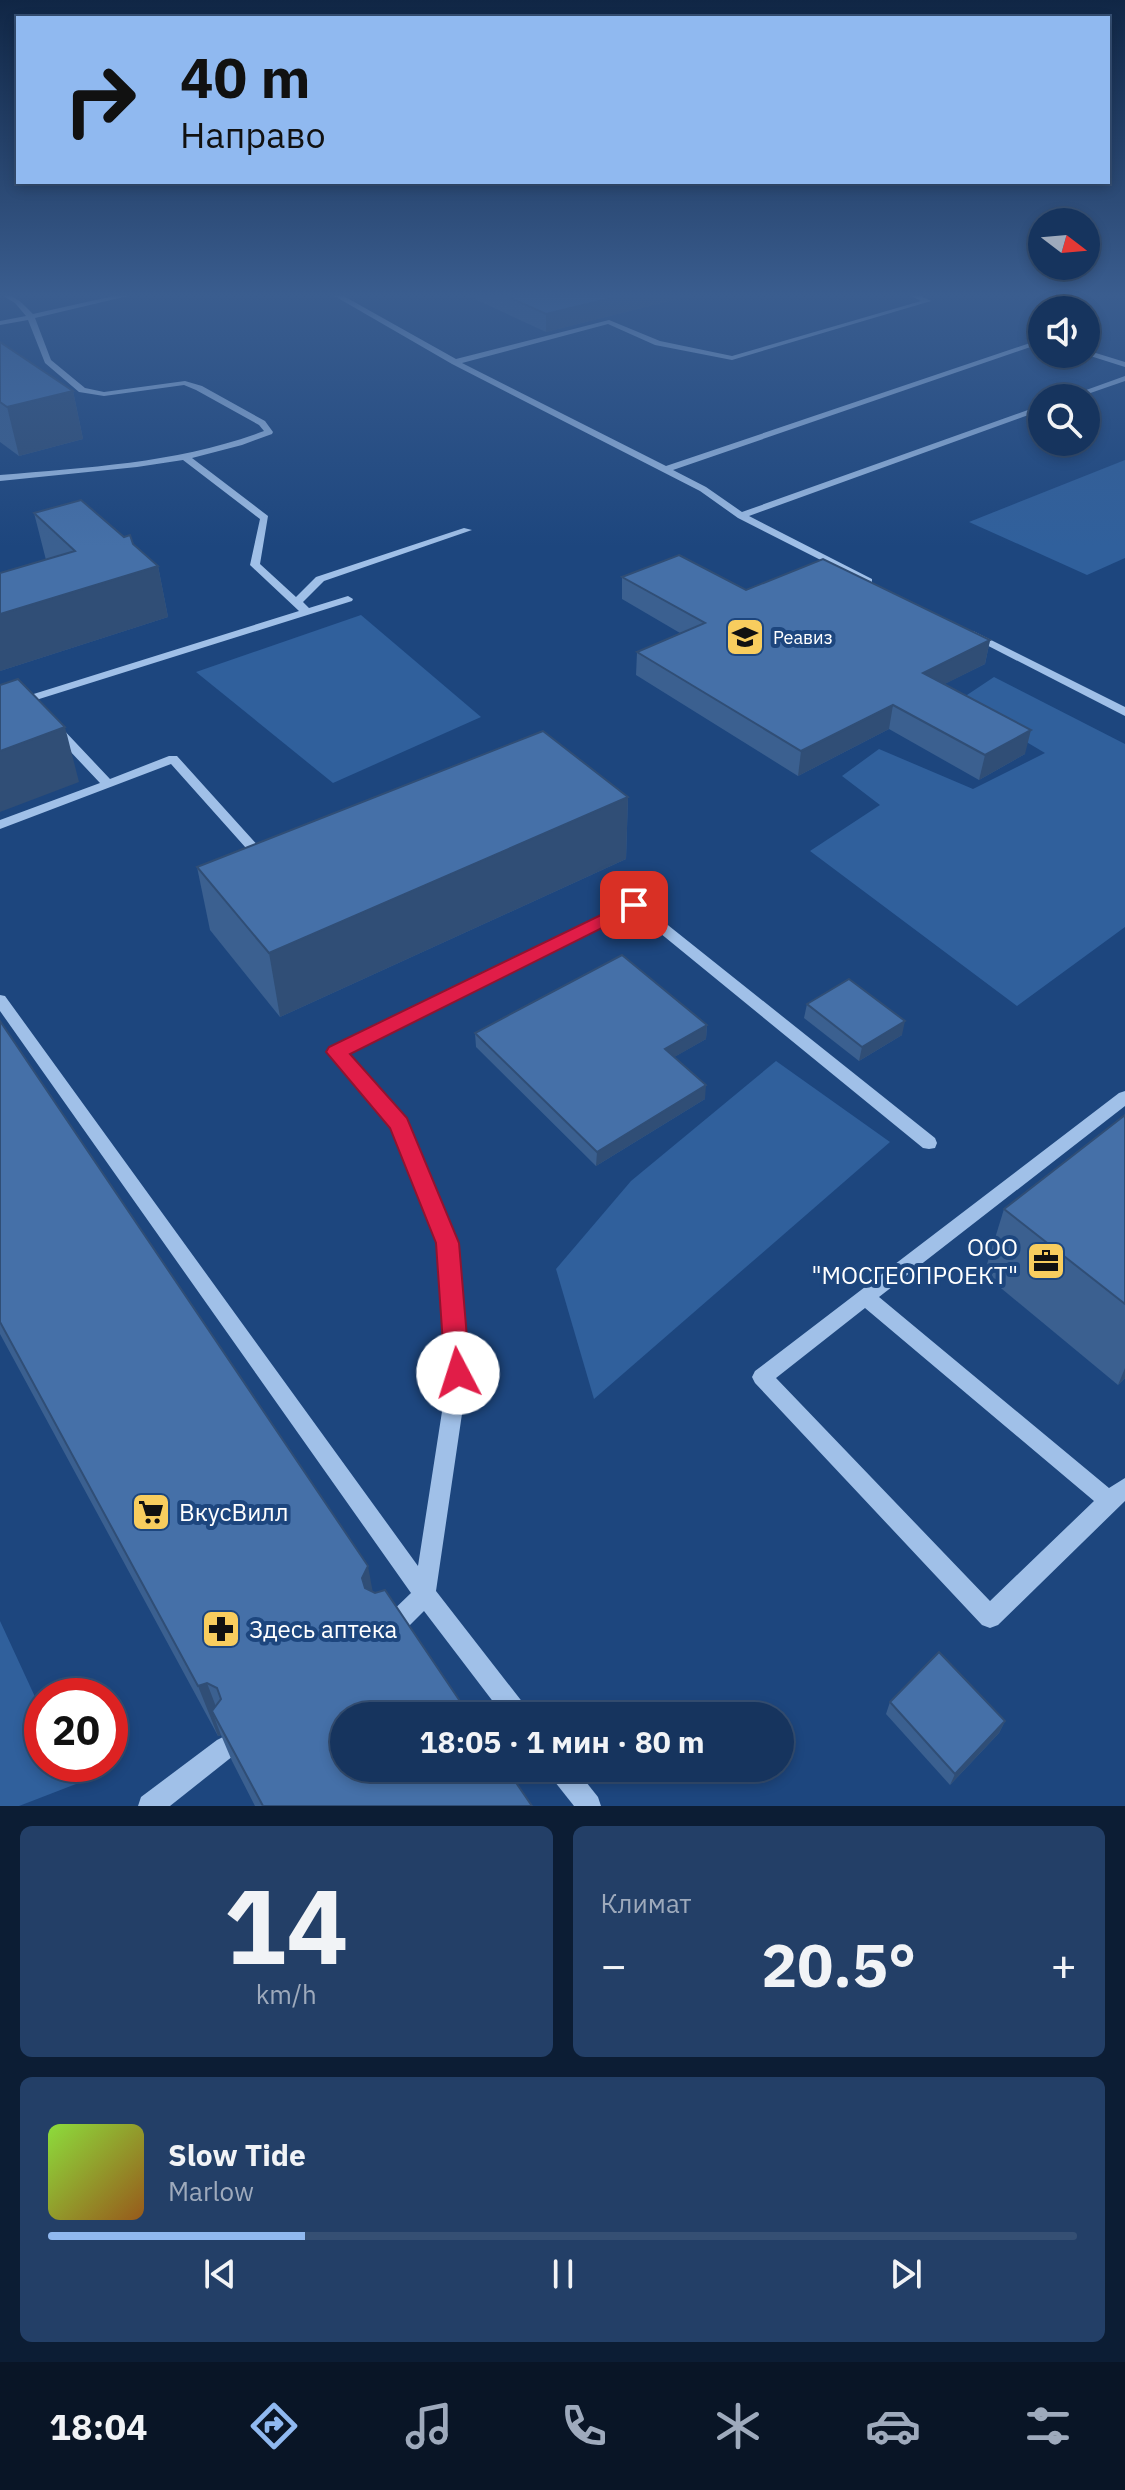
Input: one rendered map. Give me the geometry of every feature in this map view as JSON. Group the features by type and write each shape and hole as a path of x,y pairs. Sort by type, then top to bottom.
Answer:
{"lane":[{"path":"0,478 164,461 253,439 269,432 262,423 185,383 104,394 82,390 68,378"},
{"path":"487,378 703,489 741,516 883,589"},
{"path":"664,470 933,378"},
{"path":"1100,387 1124,378"},
{"path":"741,516 1028,412"},
{"path":"183,456 265,518 255,565 307,612"},
{"path":"297,602 320,579 467,530"},
{"path":"14,704 348,599"},
{"path":"968,632 1125,712"},
{"path":"28,699 108,784"},
{"path":"0,825 173,759 259,854 273,849"},
{"path":"386,1632 425,1594 458,1373 447,1243 400,1124 336,1052 634,905 929,1143"},
{"path":"0,1000 425,1594 508,1702"},
{"path":"865,1297 1117,1494 990,1617 762,1377 865,1297 1125,1097"},
{"path":"150,1806 225,1748"},
{"path":"571,1782 589,1806"}],"shaded area":[{"path":"1125,460 1125,558 1087,575 969,522"},
{"path":"361,615 481,717 333,783 196,672"},
{"path":"994,677 1125,744 1125,927 1017,1006 810,851 880,805 842,776 879,749 973,789 1045,753 958,701"},
{"path":"776,1061 890,1142 594,1399 556,1269 631,1181"},
{"path":"0,1621 26,1678 24,1782 76,1784 19,1806 0,1806"}],"building":[{"path":"0,378 54,378 73,391 7,407 0,402"},
{"path":"81,500 124,537 130,535 133,544 158,566 0,614 0,573 75,551 34,513"},
{"path":"679,555 746,590 823,559 990,640 923,673 1031,730 985,755 893,705 801,751 637,652 705,623 622,577"},
{"path":"18,679 65,727 0,751 0,685"},
{"path":"543,731 628,797 269,953 197,867"},
{"path":"622,955 707,1025 665,1049 706,1085 597,1152 475,1033"},
{"path":"849,979 905,1021 862,1047 807,1004"},
{"path":"0,1021 368,1566 362,1578 365,1588 375,1593 385,1590 461,1702 330,1702 330,1782 516,1782 532,1806 263,1806 212,1711 221,1699 217,1688 207,1683 198,1686 0,1322"},
{"path":"1125,1115 1125,1304 1004,1209"},
{"path":"939,1652 1005,1721 955,1774 890,1702"}],"place":[{"name":"Реавиз","path":"745,637"},
{"name":"ООО \"МОСГЕОПРОЕКТ\"","path":"1046,1261"},
{"name":"ВкусВилл","path":"151,1512"},
{"name":"Здесь аптека","path":"221,1629"}],"route":[{"path":"458,1373 447,1243 400,1124 336,1052 634,905"}]}
